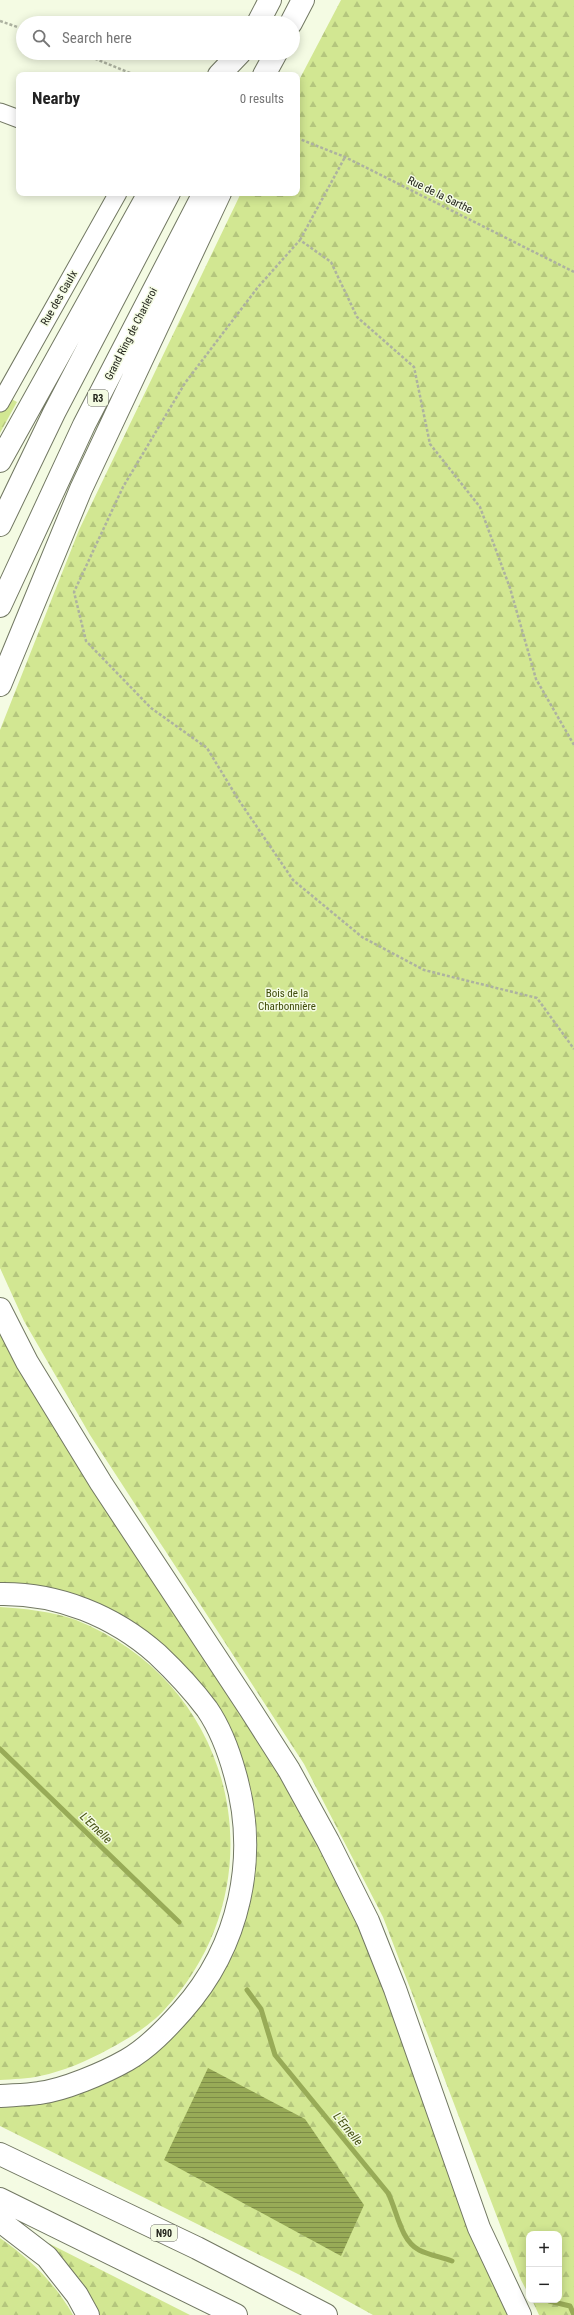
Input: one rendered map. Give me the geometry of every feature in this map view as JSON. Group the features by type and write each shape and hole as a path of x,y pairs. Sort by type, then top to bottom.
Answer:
{"highway":[{"path":"262,16 270,0"},
{"path":"295,16 303,0"},
{"path":"223,72 234,60"},
{"path":"232,72 238,60"},
{"path":"266,72 272,60"},
{"path":"0,461 147,196"},
{"path":"0,525 54,413 167,196"},
{"name":"Grand Ring de Charleroi","path":"0,606 84,425 202,196"},
{"path":"0,685 81,489 219,196"},
{"path":"0,1309 27,1362 101,1483 250,1709 288,1770 328,1841 368,1921 395,1989 479,2228 520,2315"},
{"path":"0,1594 60,1601 107,1619 143,1642 181,1676 208,1710 229,1754 242,1800 246,1844 244,1882 234,1921 216,1964 194,1997 164,2031 128,2060 91,2077 41,2093 0,2096"},
{"name":"N90","path":"0,2154 197,2248 326,2315"},
{"path":"0,2199 236,2315"},
{"path":"0,2221 47,2257 77,2295 88,2315"}],"street":[{"path":"0,112 16,118"},
{"name":"Rue des Gaulx","path":"0,403 116,196"}],"path":[{"path":"0,21 16,27"},
{"path":"98,60 126,72"},
{"name":"Rue de la Sarthe","path":"300,139 345,158 574,272"},
{"path":"345,158 300,240 258,287 185,383 123,487 74,592 86,641 152,708 207,748 238,799 292,880 362,937 424,970 537,998 574,1049"},
{"path":"300,240 331,262 357,316 414,367 430,444 480,507 510,588 536,679 574,745"}],"green space":[{"name":"Bois de la Charbonnière","path":"341,0 574,0 574,2315 539,2315 533,2303 562,2303 562,2231 526,2231 526,2289 521,2280 383,1917 304,1764 90,1435 24,1321 0,1268 0,730 79,530 240,196 300,196 300,78"},
{"path":"0,393 17,402 0,433"},
{"path":"0,1327 276,1764 348,1900 381,1979 484,2264 508,2315 373,2315 306,2278 0,2126 0,2103 128,2067 237,1937 253,1885 257,1837 253,1801 241,1759 223,1717 199,1682 161,1642 121,1615 0,1584"},
{"path":"0,1607 48,1612 76,1620 131,1650 174,1690 205,1737 224,1790 230,1847 223,1904 201,1958 165,2009 146,2026 124,2041 75,2065 35,2077 0,2080"},
{"path":"0,2238 22,2254 41,2272 58,2292 73,2315 0,2315"},
{"path":"48,2243 190,2315 99,2315 75,2274"}],"shaded area":[{"path":"208,2068 305,2119 364,2205 341,2256 164,2160"}],"waterway":[{"name":"L'Ernelle","path":"0,1749 179,1922"},
{"name":"L'Ernelle","path":"247,1990 261,2009 275,2055 388,2193 407,2239 419,2250 452,2261"},
{"name":"L'Ernelle","path":"557,2303 570,2306 574,2315"}]}
